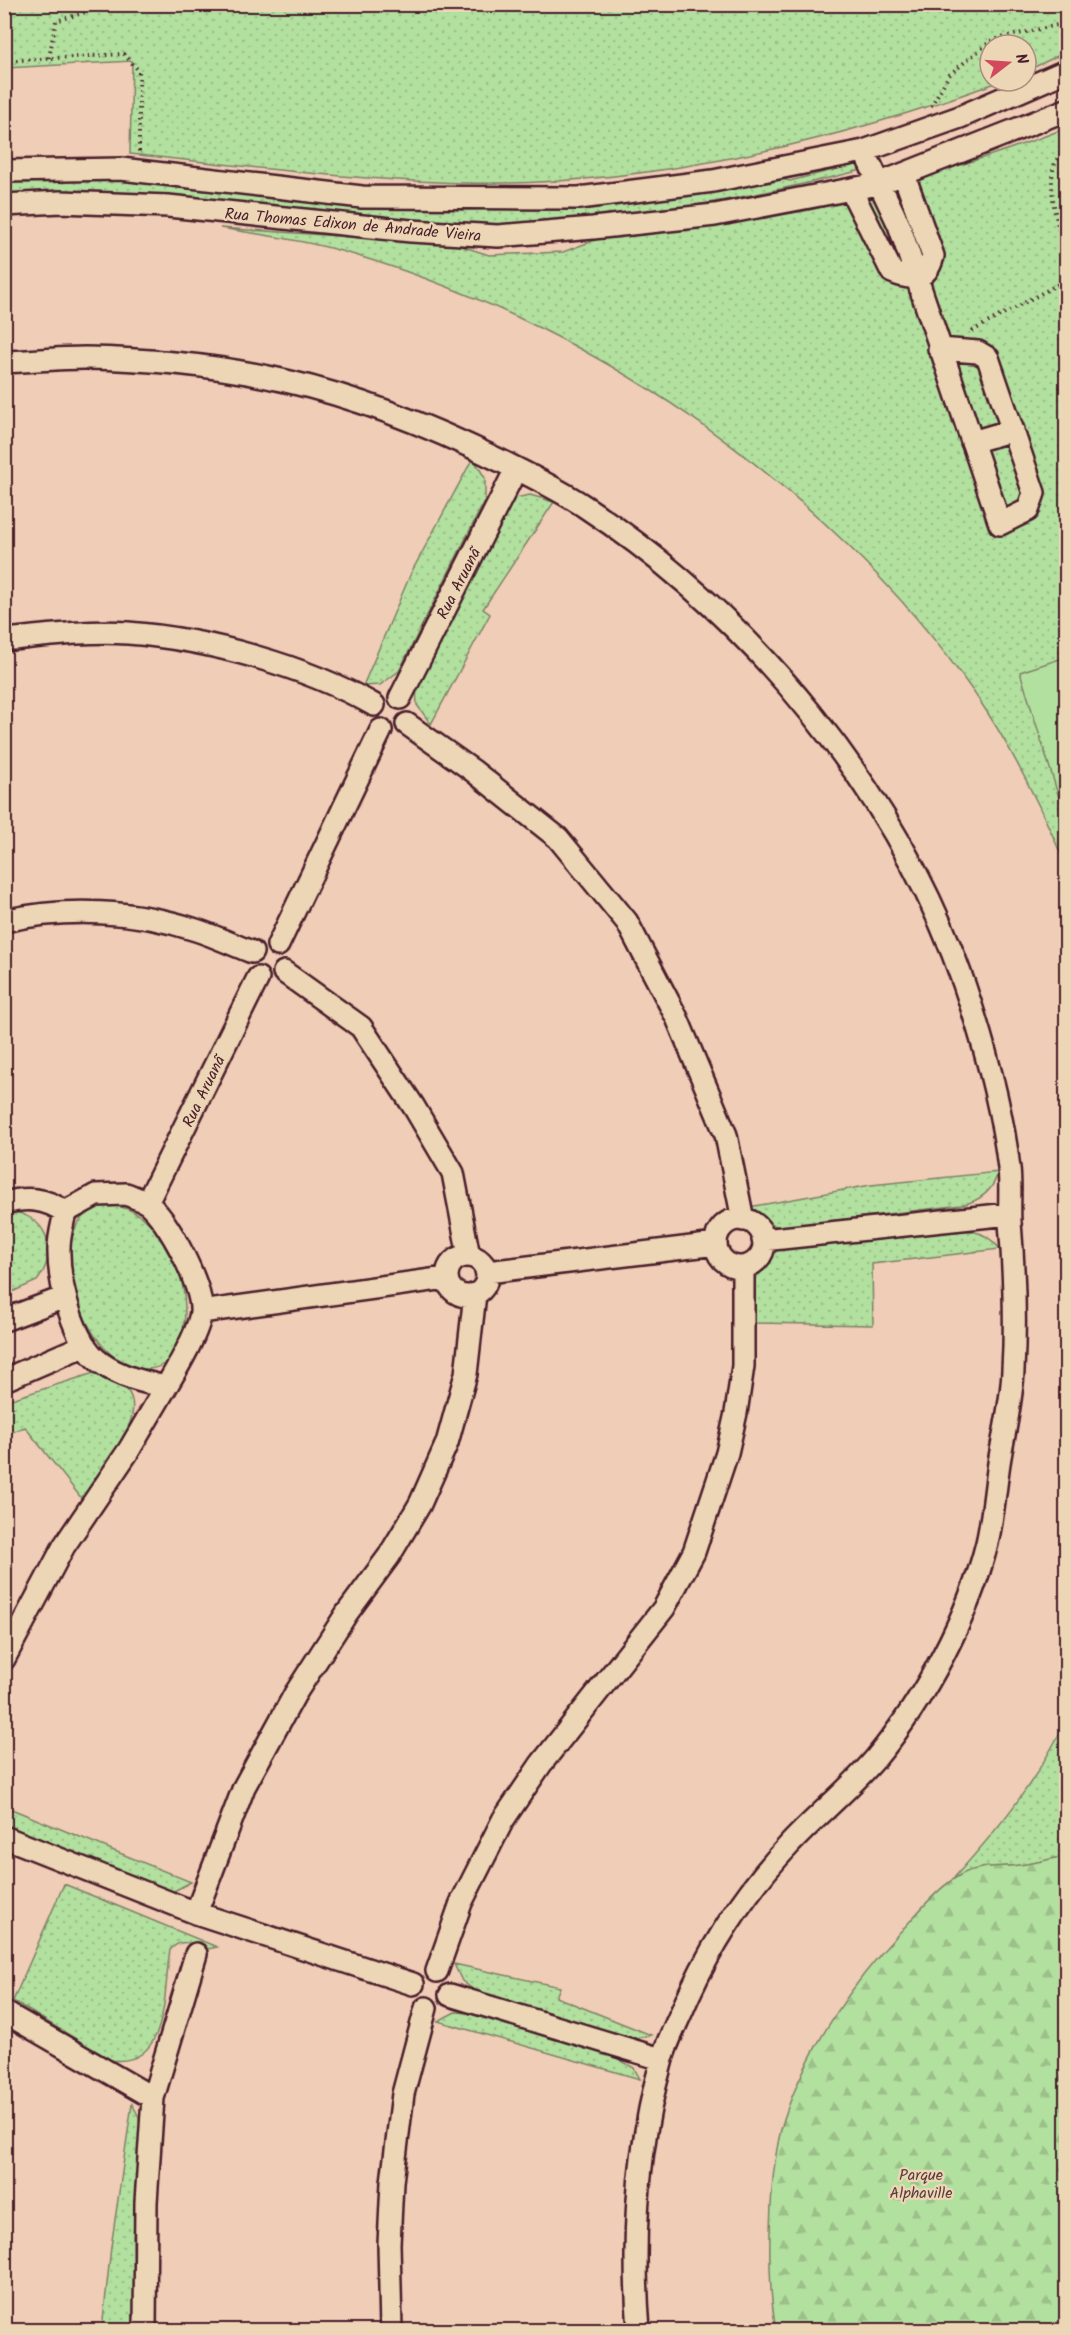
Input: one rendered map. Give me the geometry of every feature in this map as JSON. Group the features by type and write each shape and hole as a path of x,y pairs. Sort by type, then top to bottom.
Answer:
{"street":[{"name":"Rua Thomas Edixon de Andrade Vieira","path":"4,171 121,169 362,197 579,198 713,181 864,151 960,117 1066,71"},
{"name":"Rua Thomas Edixon de Andrade Vieira","path":"4,205 62,202 168,206 388,230 498,236 714,215 851,190 904,175 1066,110"},
{"path":"864,151 899,225 939,349 1000,524 1028,510 1034,493 988,358 965,349 939,349"},
{"path":"851,190 892,272 906,279 917,278 930,266 933,256 904,175"},
{"path":"4,362 77,358 138,360 242,372 290,382 339,395 433,428 516,469 588,509 633,541 715,609 813,715 858,776 910,863 963,980 988,1067 1009,1169 1009,1214 1014,1263 1013,1376 987,1545 955,1631 921,1696 878,1755 834,1803 789,1844 721,1933 690,1993 661,2059 642,2158 634,2268 639,2331"},
{"path":"972,442 1013,430"},
{"name":"Rua Aruanã","path":"400,698 516,469"},
{"path":"4,640 128,633 162,638 268,662 342,688 374,705"},
{"path":"384,696 400,698 408,709 406,724 395,732 381,730 372,719 374,705 384,696"},
{"path":"406,724 472,770 558,838 627,922 677,1018 726,1135 743,1220"},
{"path":"278,945 381,730"},
{"path":"4,921 34,914 128,914 195,929 252,952"},
{"path":"263,943 278,945 286,957 284,972 273,980 258,978 249,965 252,952 263,943"},
{"path":"284,972 362,1027 414,1107 453,1173 469,1256"},
{"name":"Rua Aruanã","path":"147,1203 258,978"},
{"path":"4,1659 64,1546 129,1450 166,1387 183,1355 201,1312 180,1247 170,1228 147,1203 126,1194 96,1195 65,1212 58,1245 65,1297 85,1345 99,1362 128,1378 166,1387"},
{"path":"4,1203 23,1198 42,1200 51,1202 65,1212"},
{"path":"763,1240 1009,1214"},
{"path":"733,1220 743,1220 756,1226 763,1240 758,1259 743,1267 725,1263 718,1253 716,1244 723,1226 733,1220"},
{"path":"487,1272 716,1244"},
{"path":"196,1913 244,1787 295,1694 347,1613 389,1556 420,1504 447,1443 466,1374 475,1294 485,1285 487,1272 480,1260 469,1256 452,1261 446,1278 450,1287 457,1294 475,1294"},
{"path":"437,1971 461,1903 504,1820 541,1764 664,1608 694,1552 727,1453 735,1413 743,1366 743,1267"},
{"path":"201,1312 446,1278"},
{"path":"4,1320 65,1297"},
{"path":"4,1380 85,1345"},
{"path":"4,1837 196,1913 413,1984"},
{"path":"145,2331 146,2202 153,2098 195,1954"},
{"path":"437,1971 448,1980 450,1995 441,2006 426,2008 415,1998 413,1984 422,1972 437,1971"},
{"path":"450,1995 661,2059"},
{"path":"392,2331 389,2244 392,2182 403,2094 426,2008"},
{"path":"4,2012 153,2098"}],"path":[{"path":"49,58 56,21 112,4"},
{"path":"929,109 949,75 992,40 1066,23"},
{"path":"4,61 124,54 140,71 139,164"},
{"path":"1066,150 1061,153 1052,171 1052,183 1066,259"},
{"path":"969,333 1066,280"}],"green space":[{"path":"5,4 1066,4 1066,52 1038,65 1038,33 978,33 978,89 937,103 872,124 737,157 669,169 532,182 464,183 380,179 130,154 132,61 5,68"},
{"path":"1066,128 1066,866 1025,778 975,694 915,617 848,545 773,478 692,418 607,364 518,318 427,279 334,249 220,228 455,244 489,255 563,252 598,239 758,214 791,213 824,207 978,160"},
{"path":"860,163 862,170 700,204 645,213 535,223 393,221 159,194 93,192 5,195 5,181 137,179 352,206 468,210 598,204 771,177 790,181"},
{"path":"473,458 485,478 485,500 399,671 380,685 363,686 411,573"},
{"path":"530,495 554,502 483,609 490,614 431,724 417,705 416,687 509,503 515,498"},
{"path":"1066,657 1066,820 1020,672"},
{"path":"998,1172 993,1185 985,1194 975,1201 961,1205 781,1227 765,1223 749,1207 871,1185"},
{"path":"105,1205 127,1209 146,1220 162,1238 174,1259 182,1283 185,1307 183,1331 173,1355 167,1362 155,1368 146,1369 123,1363 103,1346 86,1321 75,1292 70,1263 72,1236 84,1216"},
{"path":"15,1212 27,1216 43,1230 47,1239 47,1260 44,1271 37,1281 5,1295 4,1214"},
{"path":"937,1229 938,1233 972,1231 980,1233 1000,1249 872,1264 873,1325 753,1323 756,1276 766,1258 775,1252 788,1247"},
{"path":"94,1373 118,1382 130,1395 133,1411 128,1429 118,1448 82,1499 25,1427 5,1435 5,1401"},
{"path":"1066,1721 1066,1856 1025,1865 982,1868 952,1880 1015,1805"},
{"path":"4,1806 191,1882 174,1891 152,1888 5,1826"},
{"name":"Parque Alphaville","path":"1066,1856 1066,2330 776,2330 770,2253 775,2166 784,2119 793,2093 818,2043 866,1972 946,1884 964,1873 979,1868 1018,1865"},
{"path":"64,1884 217,1947 199,1951 189,1943 181,1943 170,1950 164,2004 154,2039 145,2052 130,2059 111,2060 13,2001"},
{"path":"454,1964 560,1987 556,1997 651,2035 630,2039 478,1993 462,1981"},
{"path":"455,2012 473,2013 615,2057 634,2068 640,2079 438,2021"},
{"path":"132,2104 139,2117 141,2133 133,2238 135,2330 102,2330 111,2247"}]}
